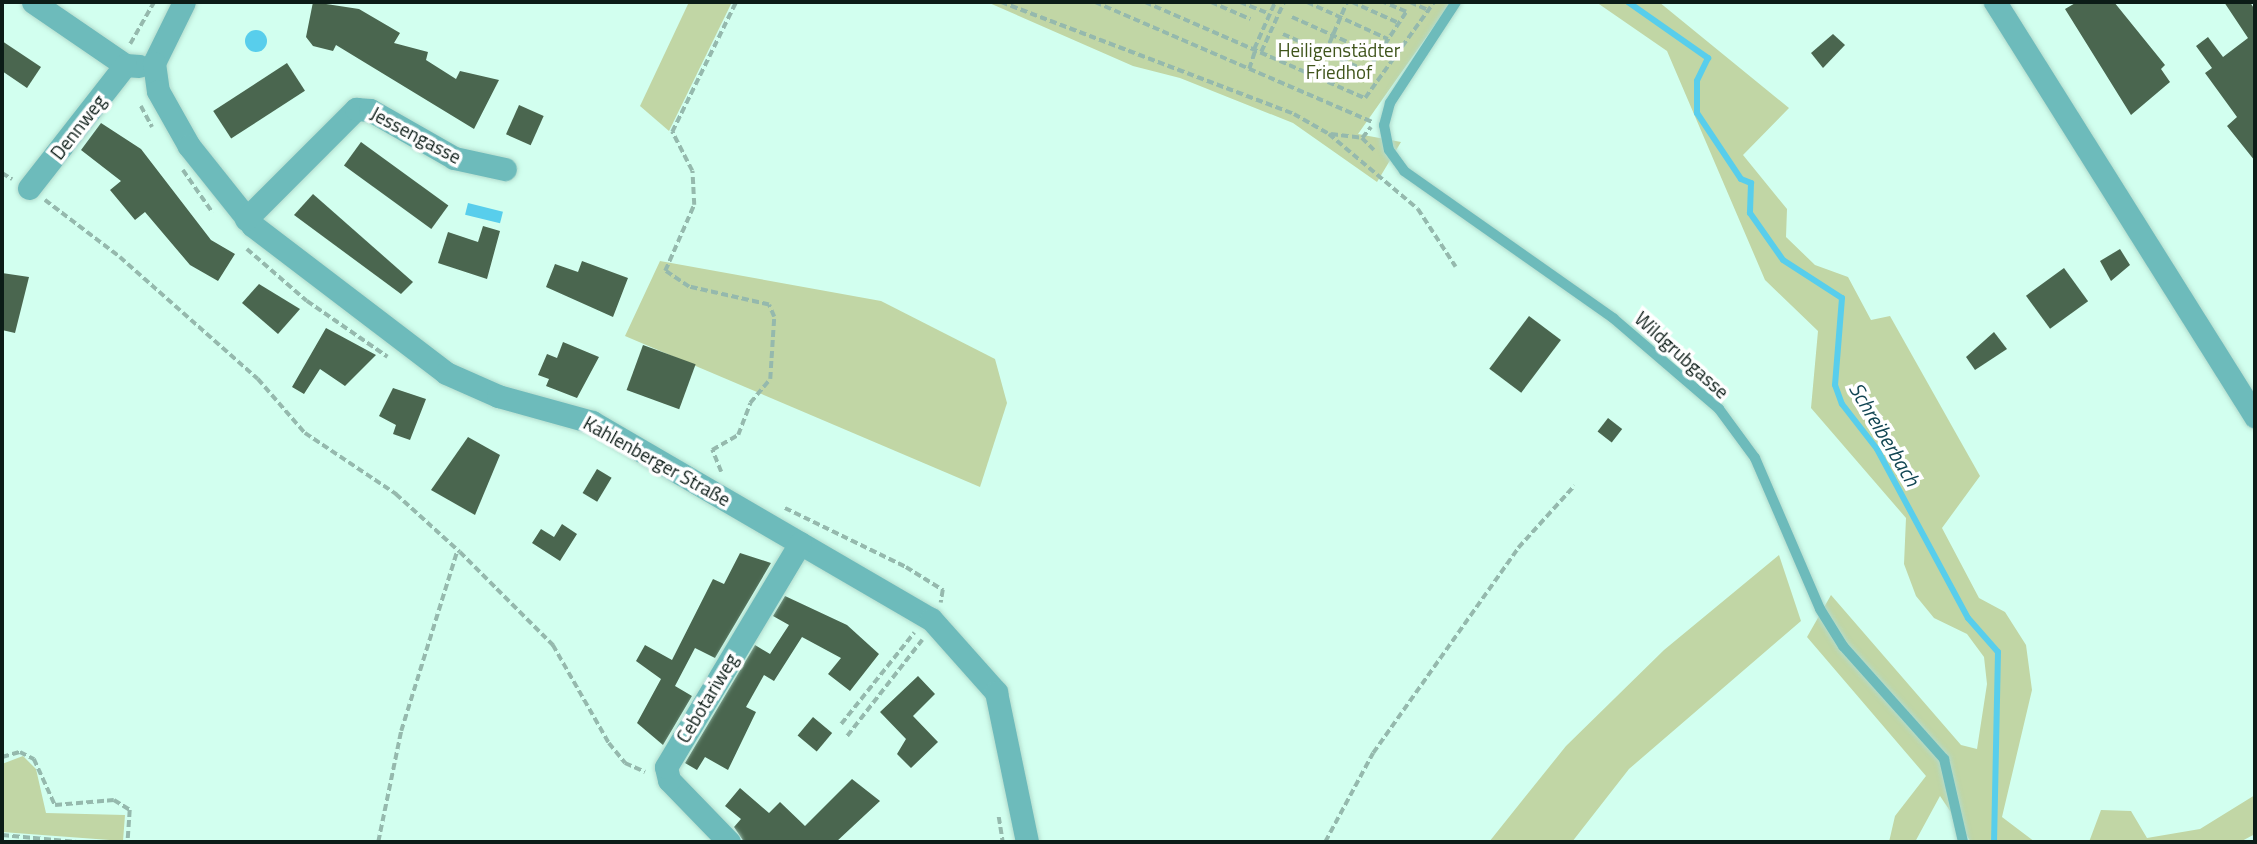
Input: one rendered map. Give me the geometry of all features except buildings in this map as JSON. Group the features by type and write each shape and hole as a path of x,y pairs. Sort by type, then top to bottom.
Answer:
{"street":[{"path":"33,2 127,58 154,63 184,2"},
{"path":"1995,2 2255,416"},
{"name":"Dennweg","path":"29,188 127,58"},
{"name":"Kahlenberger Straße","path":"154,63 171,118 246,219 288,258 446,373 498,396 592,422 800,543 923,630 996,692 1027,842"},
{"name":"Jessengasse","path":"246,219 356,109 370,110 454,158 505,169"},
{"name":"Cebotariweg","path":"666,771 800,543"},
{"path":"666,771 729,842"}],"lane":[{"path":"1384,125 1390,103 1457,2"},
{"name":"Wildgrubgasse","path":"1384,125 1395,158 1404,171 1613,318 1719,410 1755,458 1820,609 1843,646 1944,759 1964,842"}],"path":[{"path":"127,58 130,38 154,2"},
{"path":"732,481 714,465 712,450 738,435 750,403 770,379 774,317 769,305 668,277 667,262 694,205 695,187 672,132 736,2"},
{"path":"1001,2 1294,114 1329,134 1418,209 1457,267"},
{"path":"1095,2 1384,125"},
{"path":"1146,2 1365,98 1434,2"},
{"path":"1211,2 1250,19"},
{"path":"1240,2 1270,15"},
{"path":"1249,69 1275,2"},
{"path":"1257,51 1284,2"},
{"path":"1307,2 1388,39"},
{"path":"1325,52 1350,2 1399,23"},
{"path":"1283,34 1367,71 1406,12 1382,2"},
{"path":"1410,2 1430,11"},
{"path":"1292,17 1377,55"},
{"path":"1329,134 1362,138 1395,158"},
{"path":"2,173 29,188 150,283 258,379 305,433 396,494 457,550 563,656 582,705 625,763 648,773 666,771"},
{"path":"1325,842 1373,753 1518,548 1574,486"},
{"path":"777,504 943,590 923,630 847,736"},
{"path":"379,842 401,731 457,550"},
{"path":"841,724 923,630"},
{"path":"2,757 20,752 34,759 55,805 114,800 130,810 128,842"},
{"path":"2,835 77,842"}],"green space":[{"path":"689,2 732,2 669,131 640,106"},
{"name":"Heiligenstädter Friedhof","path":"987,2 1451,2 1358,134 1401,142 1377,182 1293,123 1180,78 1133,66"},
{"path":"1596,2 1659,2 1789,108 1743,155 1787,209 1786,237 1815,265 1848,277 1871,320 1890,316 1980,476 1942,528 1979,598 2005,612 2026,645 2032,690 2002,817 2035,842 1971,842 1940,796 1915,842 1889,842 1895,816 1926,776 1807,637 1831,595 1961,745 1977,749 1987,684 1984,657 1967,634 1934,618 1916,596 1904,564 1906,518 1811,408 1818,331 1765,280 1667,51"},
{"path":"660,261 881,301 995,359 1007,403 980,487 625,336"},
{"path":"1779,555 1801,621 1629,769 1572,842 1489,842 1566,746 1664,650"},
{"path":"23,756 36,769 46,813 125,815 123,841 2,832 2,764"},
{"path":"2255,795 2255,834 2240,842 2089,842 2101,810 2131,811 2147,838 2200,829"}],"water":[{"path":"256,30 264,33 267,41 264,49 256,52 248,49 245,41 248,33"},
{"path":"468,203 503,212 500,223 465,215"}],"waterway":[{"name":"Schreiberbach","path":"1628,2 1708,58 1697,81 1697,113 1741,179 1751,183 1750,213 1783,260 1842,298 1835,385 1842,404 1877,449 1968,618 1998,652 1994,842"}]}
